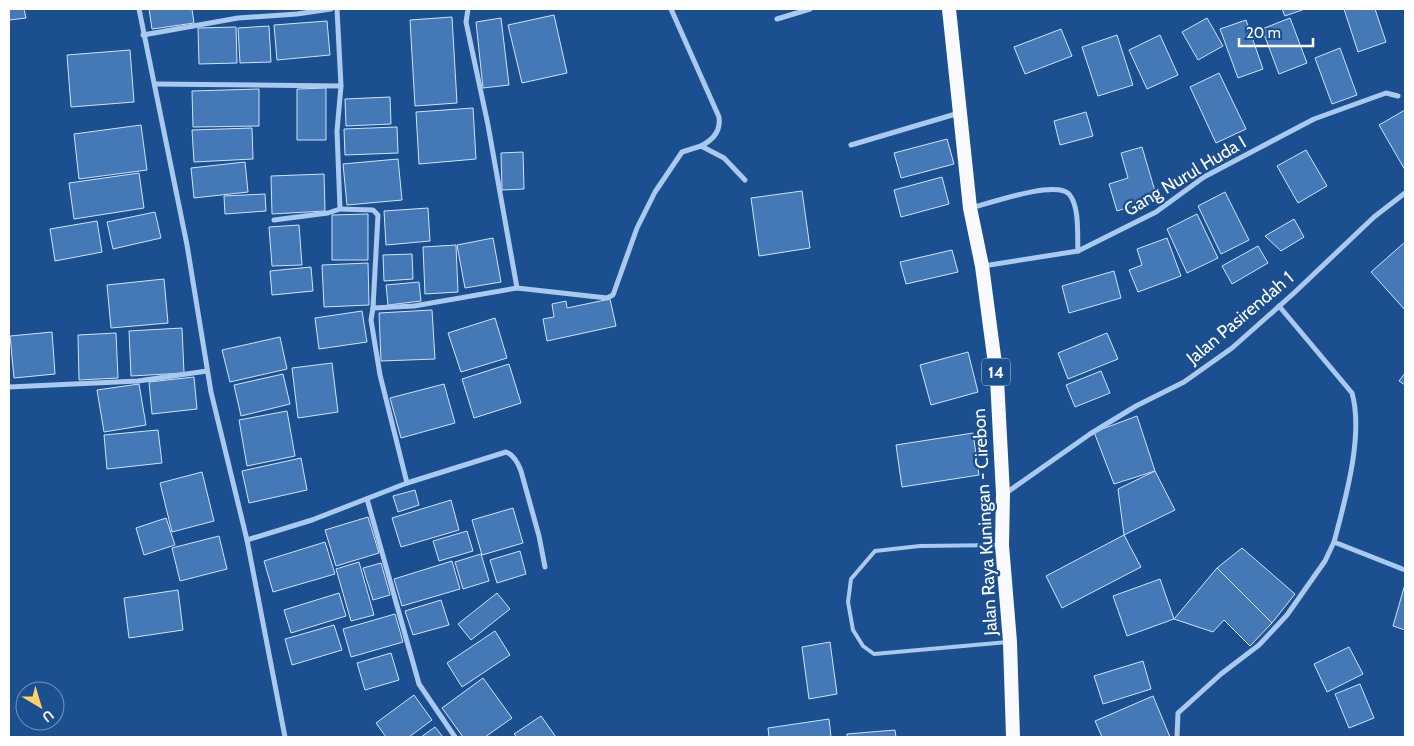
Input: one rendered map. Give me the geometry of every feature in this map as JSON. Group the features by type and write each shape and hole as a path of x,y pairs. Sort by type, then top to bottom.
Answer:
{"highway":[{"name":"Jalan Raya Kuningan - Cirebon","path":"949,9 962,112 970,208 982,266 997,379 1003,494 1002,545 1010,642 1013,737"}],"street":[{"path":"139,9 187,245 207,372 247,540 285,737"},
{"path":"143,35 238,18 297,14 331,9"},
{"path":"338,9 341,86 337,130 340,209"},
{"path":"468,9 466,22 488,125 517,288"},
{"path":"373,308 414,306 517,288 607,298 613,295 637,228 655,192 682,152 701,146 717,133 720,126 719,117 671,9"},
{"path":"777,20 810,9"},
{"path":"154,84 341,86"},
{"name":"Gang Nurul Huda I","path":"982,266 1078,251 1156,212 1204,177 1314,119 1386,93 1398,96"},
{"path":"851,145 962,112"},
{"path":"701,146 724,158 744,180"},
{"path":"970,208 1046,189 1061,189 1070,195 1075,209 1078,251"},
{"name":"Jalan Pasirendah 1","path":"1003,494 1090,434 1136,406 1184,382 1232,348 1374,217 1405,193"},
{"path":"274,220 328,213 340,209 373,210 378,215 371,320 380,375 407,483"},
{"path":"1177,737 1178,713 1221,674 1259,645 1286,615 1325,562 1334,542 1349,488 1357,410 1352,393 1279,306"},
{"path":"9,387 138,381 207,372"},
{"path":"247,540 312,520 407,483 506,452 517,462 521,471 539,536 545,567"},
{"path":"367,499 418,684 455,737"},
{"path":"1334,542 1405,570"}],"lane":[{"path":"1002,545 920,546 875,551 851,579 848,602 853,630 863,646 874,654 1010,642"}],"building":[{"path":"9,9 24,9 26,18 9,20"},
{"path":"149,9 192,9 194,23 152,29"},
{"path":"1282,9 1305,9 1285,16"},
{"path":"1344,9 1375,9 1386,42 1358,52"},
{"path":"554,15 567,73 522,83 508,25"},
{"path":"452,17 457,103 415,106 410,20"},
{"path":"501,18 509,85 483,88 476,22"},
{"path":"1207,18 1223,46 1198,60 1182,32"},
{"path":"1290,18 1307,63 1279,74 1262,29"},
{"path":"1246,20 1263,69 1238,78 1220,29"},
{"path":"327,21 330,55 277,60 274,25"},
{"path":"269,26 271,62 240,63 238,28"},
{"path":"236,27 237,63 199,64 198,28"},
{"path":"1061,29 1072,56 1025,74 1014,47"},
{"path":"1117,35 1133,85 1098,96 1082,47"},
{"path":"1160,35 1178,75 1147,89 1129,50"},
{"path":"1340,48 1357,95 1332,104 1315,58"},
{"path":"130,50 134,102 71,107 67,55"},
{"path":"1219,73 1246,129 1216,143 1190,87"},
{"path":"326,88 326,140 297,140 297,89"},
{"path":"259,89 259,126 193,127 192,91"},
{"path":"390,97 391,124 346,126 345,99"},
{"path":"473,108 476,159 419,164 416,112"},
{"path":"1405,110 1405,170 1379,125"},
{"path":"1086,112 1093,136 1060,145 1054,121"},
{"path":"141,125 147,170 79,179 74,134"},
{"path":"397,127 398,153 345,155 344,129"},
{"path":"252,128 253,159 194,162 192,130"},
{"path":"947,139 954,164 901,178 894,153"},
{"path":"1142,147 1157,198 1117,211 1109,184 1128,178 1121,153"},
{"path":"1306,150 1327,186 1298,203 1277,166"},
{"path":"523,152 524,189 502,190 501,153"},
{"path":"398,159 402,200 347,205 343,164"},
{"path":"245,162 248,192 194,198 191,168"},
{"path":"139,173 144,208 74,219 69,183"},
{"path":"324,174 325,211 272,214 271,176"},
{"path":"942,177 949,204 901,217 894,190"},
{"path":"802,191 810,248 759,256 751,198"},
{"path":"1225,192 1249,240 1221,254 1198,206"},
{"path":"265,194 266,211 225,214 224,196"},
{"path":"428,208 430,241 386,245 384,211"},
{"path":"155,212 161,238 113,249 107,222"},
{"path":"368,214 368,260 332,260 332,215"},
{"path":"1197,214 1218,258 1187,273 1167,229"},
{"path":"1294,219 1304,237 1281,251 1265,236"},
{"path":"97,221 102,252 55,261 50,229"},
{"path":"299,225 302,265 272,266 269,227"},
{"path":"493,238 501,282 465,288 457,245"},
{"path":"1167,238 1181,276 1138,292 1129,270 1142,265 1137,249"},
{"path":"1405,242 1405,310 1371,272"},
{"path":"456,245 458,292 425,294 423,247"},
{"path":"1258,246 1268,263 1232,284 1222,266"},
{"path":"952,250 958,272 906,284 900,262"},
{"path":"412,254 413,279 384,281 383,255"},
{"path":"368,263 369,305 324,307 322,265"},
{"path":"311,267 313,291 272,295 270,271"},
{"path":"1114,271 1121,298 1069,313 1062,286"},
{"path":"164,279 168,323 111,328 107,285"},
{"path":"419,282 421,301 388,305 386,285"},
{"path":"610,299 616,326 547,341 543,319 554,317 552,304 566,301 567,308"},
{"path":"432,310 435,359 381,361 379,313"},
{"path":"362,311 367,342 319,349 315,318"},
{"path":"495,318 507,358 461,372 448,333"},
{"path":"182,328 184,373 131,376 129,331"},
{"path":"52,332 55,374 14,378 10,336"},
{"path":"116,333 118,378 79,380 78,335"},
{"path":"1107,333 1118,359 1068,379 1058,353"},
{"path":"280,337 287,369 230,382 222,350"},
{"path":"968,352 978,392 931,405 920,365"},
{"path":"332,363 338,412 298,418 292,368"},
{"path":"509,364 521,403 474,418 462,379"},
{"path":"1101,371 1110,393 1075,407 1066,385"},
{"path":"1405,373 1405,385 1399,381"},
{"path":"283,374 290,404 241,416 234,385"},
{"path":"194,377 197,409 152,414 149,382"},
{"path":"139,384 146,425 104,432 97,390"},
{"path":"444,384 455,423 401,438 390,398"},
{"path":"287,411 295,456 247,466 239,420"},
{"path":"1137,416 1155,471 1114,484 1094,432"},
{"path":"158,430 162,463 107,469 104,435"},
{"path":"973,433 979,475 902,487 896,445"},
{"path":"301,458 307,490 249,503 242,471"},
{"path":"1155,471 1175,510 1124,535 1118,489"},
{"path":"202,472 214,521 172,532 160,483"},
{"path":"415,490 419,505 398,512 393,496"},
{"path":"451,500 459,530 401,547 392,518"},
{"path":"513,508 523,543 482,555 472,520"},
{"path":"368,517 379,553 336,566 325,530"},
{"path":"166,518 175,545 144,555 136,528"},
{"path":"467,531 473,551 439,561 433,541"},
{"path":"1124,535 1141,567 1062,608 1046,576"},
{"path":"219,536 227,569 180,581 172,548"},
{"path":"325,542 335,574 273,592 264,561"},
{"path":"1242,548 1295,594 1272,623 1217,568"},
{"path":"520,551 526,574 497,583 490,560"},
{"path":"481,554 489,581 463,589 455,562"},
{"path":"452,561 460,589 402,606 394,579"},
{"path":"359,562 374,615 351,621 336,569"},
{"path":"381,563 390,595 373,600 363,568"},
{"path":"1217,568 1272,623 1250,646 1224,620 1213,632 1174,619"},
{"path":"1160,579 1174,619 1127,636 1113,596"},
{"path":"1405,584 1405,630 1393,626"},
{"path":"178,590 183,630 129,638 124,598"},
{"path":"339,593 346,616 291,633 284,610"},
{"path":"497,593 510,609 471,640 458,624"},
{"path":"441,600 449,625 413,635 405,611"},
{"path":"395,614 403,642 351,657 343,629"},
{"path":"334,625 342,650 292,665 285,639"},
{"path":"495,631 510,655 462,687 447,663"},
{"path":"830,642 837,694 809,699 802,647"},
{"path":"1349,647 1363,674 1327,692 1314,664"},
{"path":"391,653 399,680 365,690 357,663"},
{"path":"1143,661 1151,689 1103,704 1094,676"},
{"path":"483,678 512,718 485,737 463,737 442,708"},
{"path":"1360,684 1374,718 1349,728 1335,694"},
{"path":"414,695 432,720 409,737 386,737 376,723"},
{"path":"1153,696 1170,737 1102,737 1095,721"},
{"path":"541,716 556,737 517,737 514,734"},
{"path":"829,719 831,737 769,737 768,728"},
{"path":"435,727 443,737 421,737"},
{"path":"895,730 896,737 847,737 847,734"}]}
